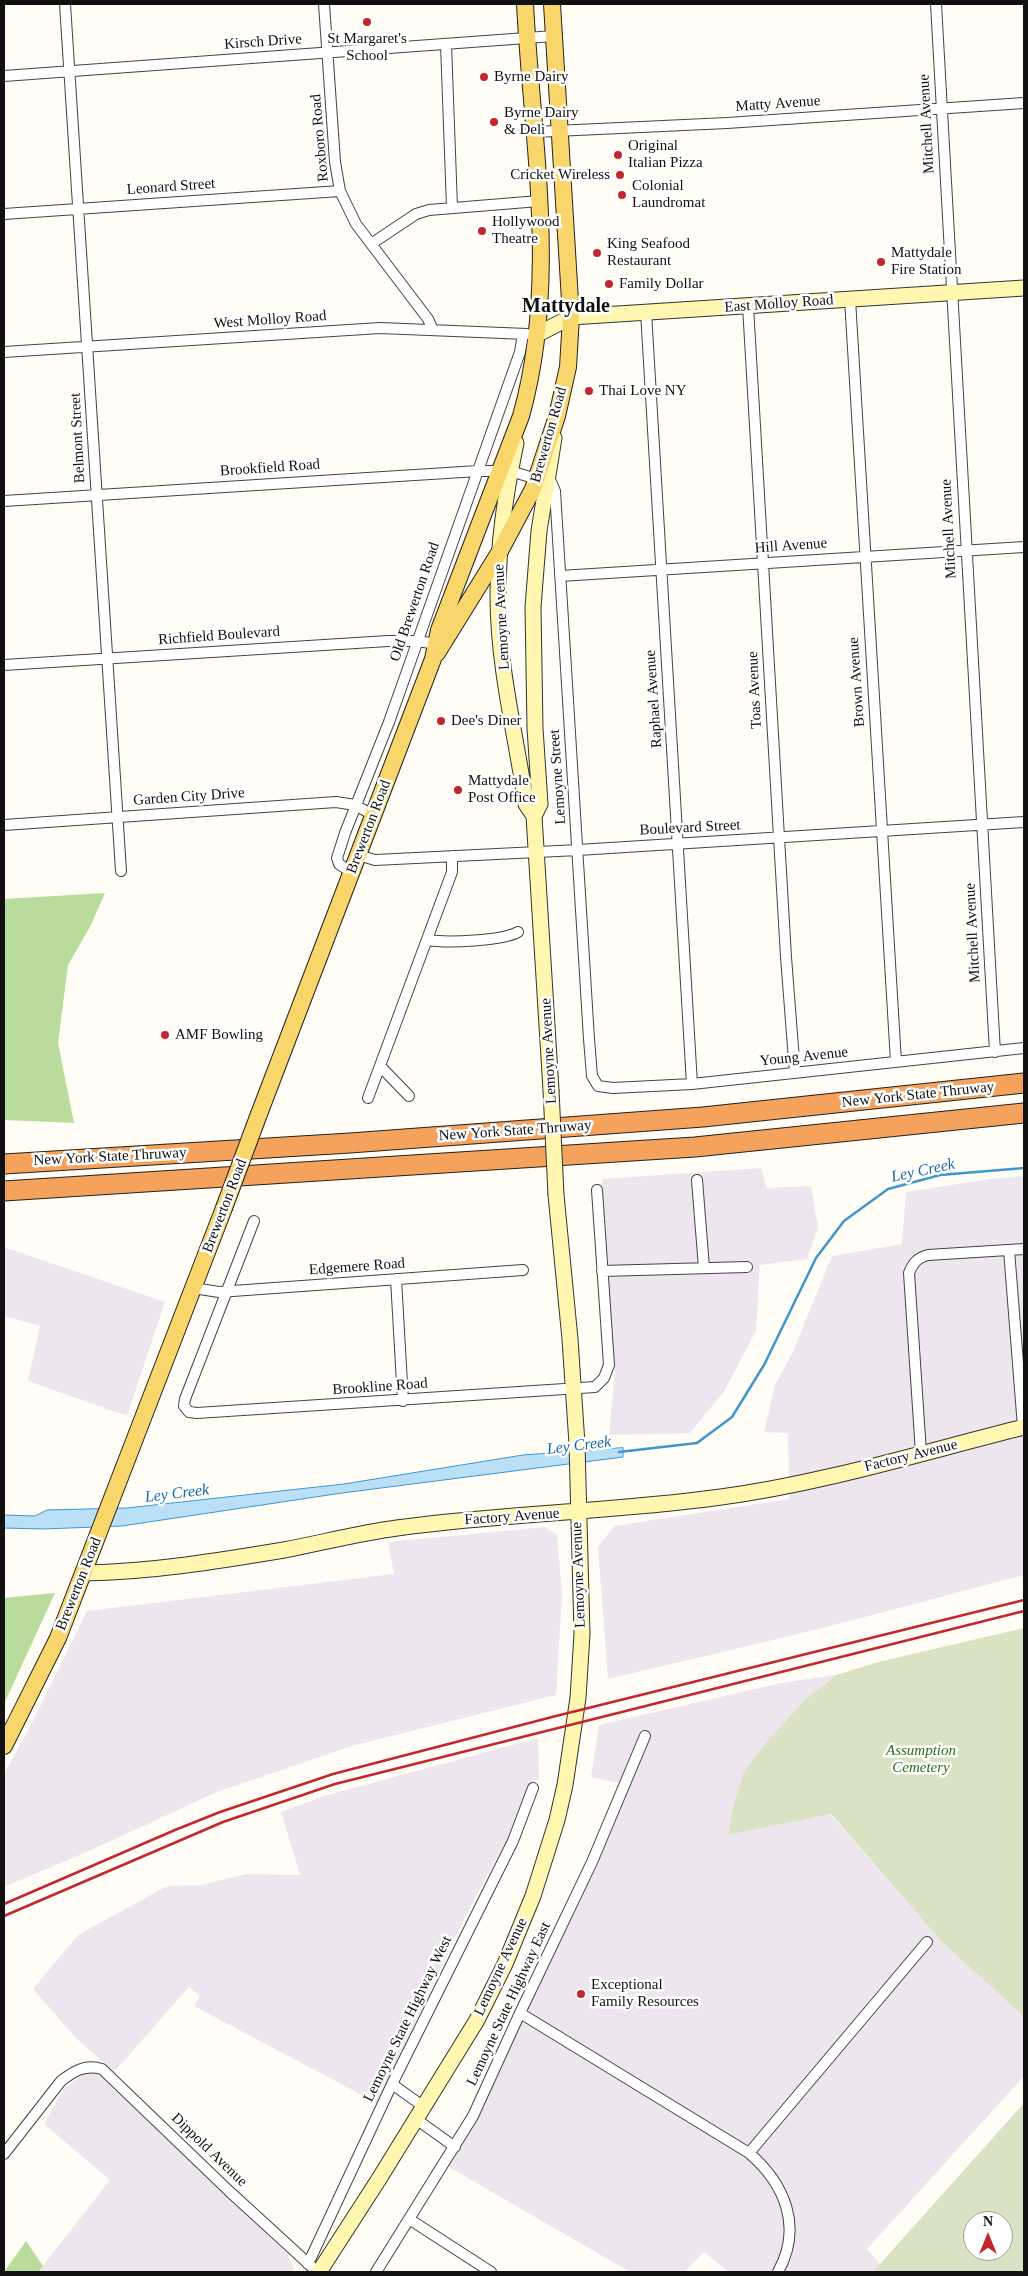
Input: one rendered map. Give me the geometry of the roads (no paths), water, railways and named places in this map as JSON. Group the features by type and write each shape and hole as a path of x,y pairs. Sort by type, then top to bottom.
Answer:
{"highway":[{"name":"New York State Thruway","path":"4,1164 350,1143 703,1117 1024,1084"},
{"name":"New York State Thruway","path":"4,1191 695,1147 1024,1113"}],"main road":[{"name":"Brewerton Road","path":"4,1746 58,1638 114,1496 374,815 435,652 439,630 505,470 531,380 530,334 542,283 525,4"},
{"name":"Brewerton Road","path":"435,652 450,636 543,478 568,367 571,318 552,4"}],"street":[{"name":"Belmont Street","path":"65,4 108,659 116,818 121,871"},
{"name":"Roxboro Road","path":"324,4 335,162 340,190 347,207 370,244 428,319 433,330"},
{"name":"Mitchell Avenue","path":"936,4 965,550 995,1052"},
{"name":"Kirsch Drive","path":"4,76 554,36"},
{"path":"446,44 452,207"},
{"name":"Matty Avenue","path":"534,132 727,123 1024,103"},
{"name":"Leonard Street","path":"4,214 340,190"},
{"path":"370,244 416,214 429,210 538,201"},
{"name":"East Molloy Road","path":"530,334 571,318 1024,288"},
{"name":"Brown Avenue","path":"850,299 896,1062"},
{"name":"Toas Avenue","path":"748,306 779,838 795,1073"},
{"name":"Raphael Avenue","path":"646,312 692,1084"},
{"name":"West Molloy Road","path":"4,352 380,328 530,334"},
{"name":"Old Brewerton Road","path":"351,872 339,864 337,858 355,805 389,722 520,352 530,334"},
{"name":"Brookfield Road","path":"4,501 478,471 505,470 543,478"},
{"name":"Lemoyne Avenue","path":"315,2269 420,2113 477,2020 505,1964 533,1896 557,1820 565,1784 578,1698 582,1634 576,1444 556,1195 538,852 534,816 526,804 506,680 498,598 505,470"},
{"name":"Lemoyne Avenue","path":"534,816 540,804 534,728 533,606 543,478"},
{"name":"Lemoyne Street","path":"543,478 555,491 592,1076"},
{"name":"Hill Avenue","path":"560,576 1024,547"},
{"name":"Richfield Boulevard","path":"4,665 324,644 417,641 435,652"},
{"name":"Garden City Drive","path":"4,825 336,802 355,805 374,815"},
{"name":"Boulevard Street","path":"358,856 375,860 578,850 1024,822"},
{"path":"368,1098 452,872 452,856"},
{"path":"428,940 440,942 499,938 518,932"},
{"name":"Young Avenue","path":"592,1076 598,1086 604,1088 692,1084 1024,1048"},
{"path":"380,1066 409,1096"},
{"path":"697,1180 704,1268"},
{"path":"597,1190 602,1271 747,1267"},
{"path":"227,1292 254,1221"},
{"path":"921,1453 909,1272 912,1264 920,1257 928,1255 1024,1249"},
{"path":"1009,1250 1024,1427"},
{"name":"Edgemere Road","path":"193,1288 227,1292 523,1270"},
{"name":"Brookline Road","path":"227,1292 185,1399 184,1406 189,1412 403,1401 595,1387 607,1372 609,1365 602,1271"},
{"path":"396,1280 403,1401"},
{"name":"Factory Avenue","path":"84,1572 116,1572 219,1560 394,1528 449,1521 577,1512 761,1491 856,1470 1024,1427"},
{"name":"Lemoyne State Highway East","path":"376,2272 473,2116 592,1862 645,1736"},
{"name":"Lemoyne State Highway West","path":"315,2269 392,2084 513,1841 533,1788"},
{"path":"749,2153 926,1942"},
{"path":"520,2013 749,2153 764,2166 776,2181 784,2198 789,2223 788,2247 778,2272"},
{"name":"Dippold Avenue","path":"4,2154 61,2082 73,2072 93,2067 102,2070 229,2192 315,2269"},
{"path":"392,2084 454,2147"},
{"path":"409,2219 491,2272"}],"water":[{"path":"623,1448 623,1457 342,1493 122,1526 43,1529 4,1528 4,1515 35,1516 47,1510 127,1508 344,1484 523,1455"}],"waterway":[{"name":"Ley Creek","path":"619,1452 697,1443 732,1417 764,1365 816,1258 844,1221 888,1189 940,1175 1024,1168"}],"railway":[{"path":"4,1904 220,1812 333,1774 556,1716 1024,1600"},
{"path":"4,1916 223,1822 335,1784 1024,1611"}],"place":[{"name":"St Margaret's School","path":"367,22"},
{"name":"Byrne Dairy","path":"484,77"},
{"name":"Byrne Dairy & Deli","path":"494,122"},
{"name":"Original Italian Pizza","path":"618,155"},
{"name":"Cricket Wireless","path":"620,175"},
{"name":"Colonial Laundromat","path":"622,195"},
{"name":"Hollywood Theatre","path":"482,231"},
{"name":"King Seafood Restaurant","path":"597,253"},
{"name":"Mattydale Fire Station","path":"881,262"},
{"name":"Family Dollar","path":"609,284"},
{"name":"Thai Love NY","path":"589,391"},
{"name":"Dee's Diner","path":"441,721"},
{"name":"Mattydale Post Office","path":"458,790"},
{"name":"AMF Bowling","path":"165,1035"},
{"name":"Exceptional Family Resources","path":"581,1994"}],"district":[{"name":"Mattydale","path":"566,307"}],"park label":[{"name":"Assumption Cemetery","path":"921,1760"}]}
